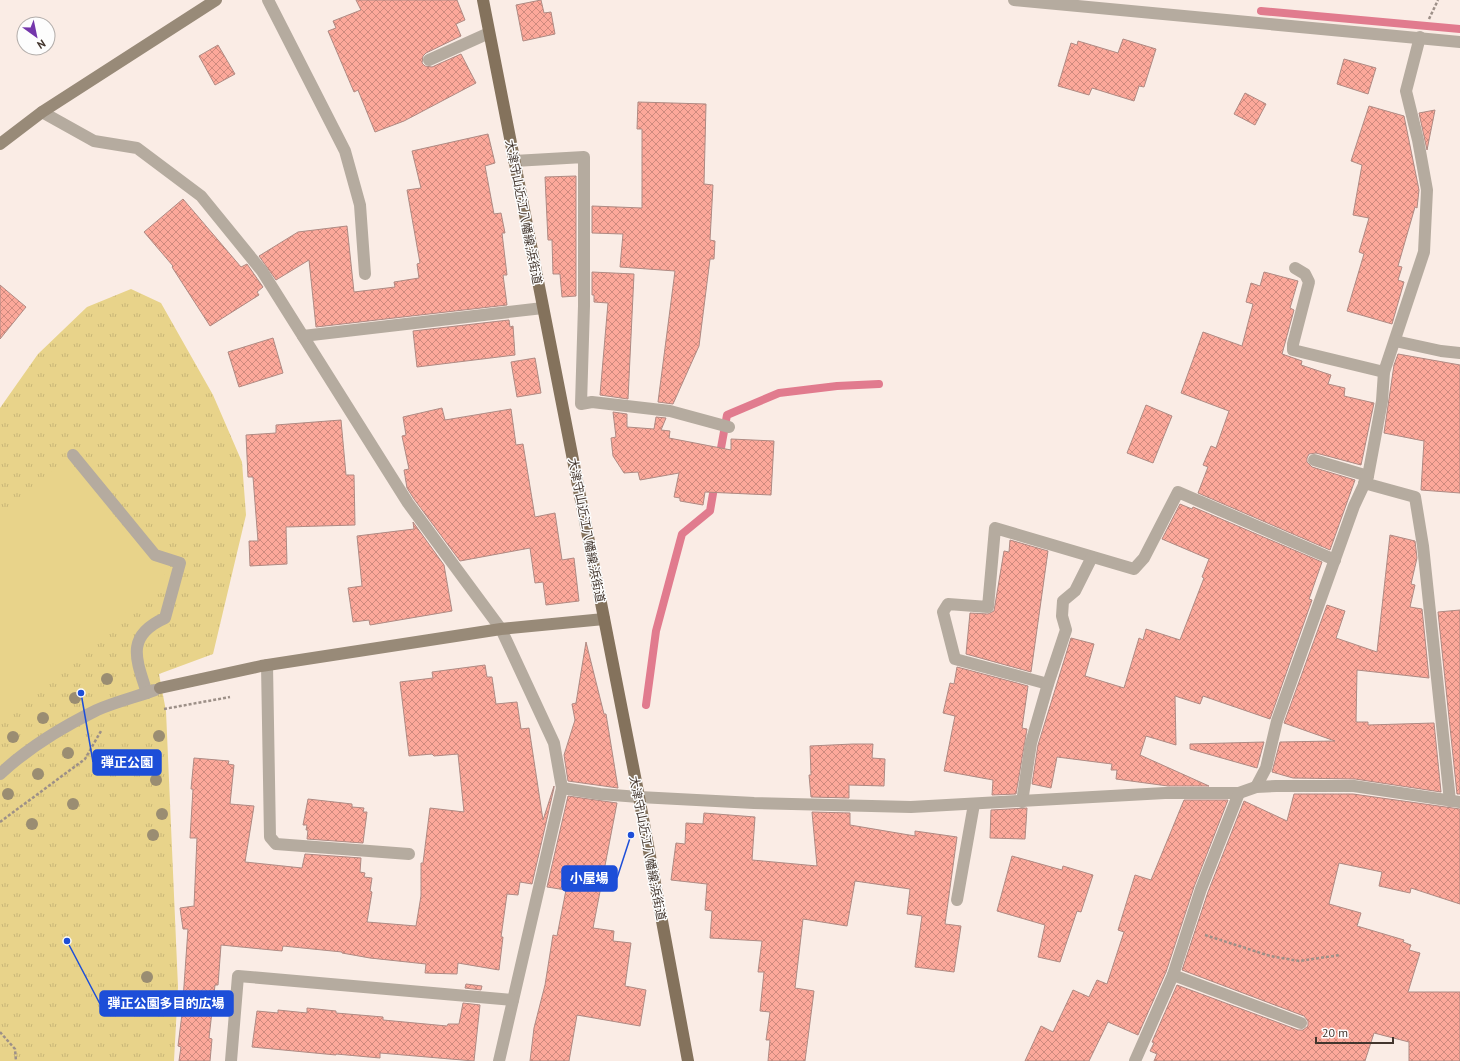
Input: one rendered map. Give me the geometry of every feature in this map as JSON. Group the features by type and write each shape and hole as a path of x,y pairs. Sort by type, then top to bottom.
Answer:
{"main road":[{"name":"大津守山近江八幡線;浜街道","path":"483,0 639,797 688,1061"}],"street":[{"path":"0,144 42,112 216,0"},
{"path":"268,0 345,151 360,205 365,274"},
{"path":"1014,0 1420,37 1460,42"},
{"path":"429,60 489,33"},
{"path":"1256,787 1266,768 1277,721 1366,479 1382,401 1384,372 1424,252 1427,190 1418,140 1406,91 1420,37"},
{"path":"42,112 94,141 137,148 201,196 262,271 408,503 501,629 554,743 562,788 500,1061"},
{"path":"514,161 584,157 584,306 581,404"},
{"path":"1295,268 1305,274 1308,282 1292,344 1293,350 1384,372"},
{"path":"303,336 543,308"},
{"path":"1395,341 1442,351 1460,353"},
{"path":"563,408 592,402 670,411 729,427"},
{"path":"73,455 155,555 180,562 166,618 147,628 140,637 136,648 136,658 148,693"},
{"path":"562,788 600,794 639,797 754,803 911,808 1165,793 1239,793 1256,787 1354,786 1455,801 1423,546 1415,497 1314,460"},
{"path":"1048,684 955,659 943,612 948,604 988,607 995,528 1134,569 1144,558 1178,492 1335,560"},
{"path":"1022,802 1031,743 1048,684 1066,630 1062,616 1063,601 1075,591 1092,557"},
{"path":"0,774 16,760 57,732 98,710 160,688 267,665 501,629 604,619"},
{"path":"267,665 270,837 276,844 409,854"},
{"path":"1134,1061 1173,975 1201,889 1239,793"},
{"path":"957,900 974,804"},
{"path":"1173,975 1301,1023"},
{"path":"231,1061 238,976 513,1000"}],"path":[{"path":"161,710 230,697"},
{"path":"0,822 85,759 100,732 107,728"},
{"path":"1188,930 1270,956 1299,960 1340,955"},
{"path":"0,1032 16,1049 16,1061"}],"green space":[{"path":"131,289 161,303 213,395 242,462 246,515 213,654 159,674 166,711 178,987 174,1061 0,1061 0,408 38,354 87,307"},
{"path":"66,459 167,577 0,720 0,516"}],"building":[{"path":"356,0 457,0 465,20 456,24 461,36 426,53 423,56 422,63 425,66 432,67 461,54 476,83 404,121 375,132 358,90 354,92 328,31 336,28 333,21 361,10"},
{"path":"541,0 544,13 551,12 555,34 523,41 516,5"},
{"path":"1123,39 1156,49 1144,87 1139,86 1134,101 1092,88 1089,95 1058,86 1071,43 1077,45 1078,41 1118,53"},
{"path":"218,45 235,74 215,85 199,56"},
{"path":"1344,59 1376,68 1368,94 1337,84"},
{"path":"1245,93 1266,104 1255,125 1234,114"},
{"path":"638,102 706,104 704,184 713,185 710,240 715,241 714,259 710,259 699,346 673,404 658,402 675,271 620,267 623,234 592,233 592,206 642,208 642,129 637,129"},
{"path":"1369,106 1404,116 1419,190 1417,208 1415,207 1398,266 1402,267 1398,280 1404,282 1392,324 1347,311 1364,254 1359,252 1369,218 1353,215 1362,165 1351,161"},
{"path":"1435,110 1427,150 1419,113"},
{"path":"488,134 495,163 485,166 494,214 501,213 505,233 502,233 507,275 503,275 507,305 316,327 309,260 276,280 259,256 298,232 347,226 354,292 395,287 394,282 419,278 417,264 420,263 407,190 421,188 412,151"},
{"path":"576,176 576,296 562,297 560,274 553,274 552,240 548,240 545,177"},
{"path":"183,199 241,267 247,264 263,287 257,292 259,295 210,326 172,267 173,266 144,232"},
{"path":"592,272 634,274 628,399 600,395 608,303 594,302 594,295 592,295"},
{"path":"1264,272 1298,281 1290,308 1294,310 1282,354 1302,361 1301,365 1331,375 1328,384 1345,388 1344,396 1374,403 1361,465 1316,453 1309,454 1307,458 1307,462 1312,467 1355,480 1330,550 1198,493 1208,467 1203,465 1211,446 1216,448 1229,411 1181,393 1203,332 1242,346 1253,304 1246,302 1251,283 1260,286"},
{"path":"0,285 26,307 0,339"},
{"path":"509,320 510,327 513,326 515,355 417,367 413,331"},
{"path":"273,338 283,373 239,387 228,352"},
{"path":"1398,354 1460,365 1460,493 1421,490 1424,441 1384,433 1394,365"},
{"path":"535,358 541,393 517,397 511,362"},
{"path":"1146,405 1172,416 1153,463 1127,453"},
{"path":"442,408 445,420 511,409 516,445 523,444 535,517 555,513 562,560 574,558 579,601 546,605 543,582 535,583 530,548 460,561 414,499 407,488 404,470 409,469 402,436 406,435 403,417"},
{"path":"613,412 627,414 627,427 654,429 656,417 666,418 661,430 670,431 669,438 731,450 731,439 774,441 771,495 705,492 703,505 680,501 680,498 674,497 679,473 640,480 638,472 624,473 613,456 611,438 616,437"},
{"path":"341,420 346,475 354,475 355,525 286,527 287,564 250,566 249,541 258,541 253,477 248,477 246,435 276,433 276,425"},
{"path":"1180,504 1192,509 1193,507 1322,562 1309,599 1312,600 1270,719 1203,696 1200,704 1175,696 1176,745 1146,736 1140,755 1209,786 1168,786 1116,779 1117,770 1111,770 1112,764 1057,757 1051,788 1032,784 1038,745 1071,638 1094,644 1085,676 1124,688 1139,638 1143,640 1146,629 1180,640 1204,578 1202,577 1209,559 1162,539"},
{"path":"413,522 444,565 452,611 370,625 369,620 353,622 348,588 362,586 357,536 414,529"},
{"path":"1390,535 1415,541 1417,558 1411,584 1415,585 1410,607 1422,609 1429,678 1357,670 1356,722 1368,722 1368,725 1434,723 1441,792 1355,779 1293,778 1272,772 1280,742 1335,741 1284,723 1327,605 1345,611 1336,638 1377,652"},
{"path":"1010,540 1048,551 1031,672 966,654 970,613 988,614 994,611 1004,551 1009,552"},
{"path":"1460,610 1460,794 1457,794 1438,612"},
{"path":"586,642 604,714 606,714 618,788 568,781 564,755 575,720 572,704 576,703"},
{"path":"485,665 487,677 492,677 496,704 517,702 521,729 529,728 543,820 554,786 532,884 520,882 518,895 507,894 501,937 503,937 499,970 458,963 457,974 425,973 426,964 370,958 342,952 283,946 282,951 221,945 218,985 215,985 209,1038 212,1039 210,1061 179,1061 181,1047 178,1046 182,1014 188,929 183,929 180,908 194,906 197,838 190,838 193,789 191,789 194,758 229,761 228,764 234,765 230,804 254,806 245,862 302,868 305,854 361,858 360,872 365,873 364,877 372,878 370,891 372,892 367,922 416,926 421,896 421,863 423,863 430,808 464,812 458,754 409,756 400,682 433,678 432,672"},
{"path":"957,667 1028,686 1022,728 1027,729 1016,794 992,795 993,780 944,771 955,716 943,713 950,683 954,684"},
{"path":"1264,742 1257,768 1190,749 1190,744"},
{"path":"873,744 872,758 885,759 884,786 849,785 849,798 811,797 809,775 811,775 810,746"},
{"path":"1294,794 1353,794 1460,809 1460,904 1411,888 1410,893 1379,886 1382,872 1339,863 1329,904 1361,913 1357,926 1404,940 1403,942 1411,945 1409,950 1420,953 1408,992 1460,992 1460,1061 1409,1061 1409,1042 1374,1033 1365,1061 1154,1061 1157,1054 1150,1051 1154,1043 1152,1042 1177,985 1298,1030 1303,1030 1308,1026 1308,1021 1304,1016 1182,970 1208,892 1244,801 1287,821"},
{"path":"568,796 617,803 593,928 614,931 613,941 631,943 625,986 646,990 640,1026 577,1015 569,1061 530,1061 534,1028 545,985 553,935 557,936 566,890 547,887"},
{"path":"308,799 352,804 352,807 364,808 363,812 367,812 363,843 307,839 307,825 303,825"},
{"path":"1184,800 1228,800 1194,887 1166,972 1138,1035 1108,1022 1089,1061 1025,1061 1041,1026 1053,1032 1073,990 1089,997 1097,980 1107,984 1124,932 1118,930 1135,875 1151,880"},
{"path":"1027,808 1025,839 990,838 991,810"},
{"path":"812,812 850,813 850,825 915,836 915,831 957,837 945,924 961,926 954,972 915,967 922,916 907,914 910,889 855,881 847,926 803,919 795,988 814,991 805,1061 768,1061 770,1040 766,1040 770,1012 760,1011 764,972 758,972 762,941 710,938 712,911 705,910 707,884 671,880 676,843 685,844 686,823 703,824 704,813 755,817 752,860 817,866"},
{"path":"1012,856 1062,870 1063,866 1093,875 1081,912 1077,911 1060,962 1038,957 1045,925 997,911"},
{"path":"466,984 482,986 481,990 465,988"},
{"path":"463,1003 480,1005 474,1061 380,1053 380,1058 252,1047 257,1011 278,1013 278,1010 307,1013 307,1008 336,1011 336,1013 383,1017 383,1020 447,1026 448,1024 459,1024"}],"waterway":[{"path":"1261,11 1460,29"},
{"path":"719,459 727,415 779,393 837,386 879,384"},
{"path":"646,705 656,631 682,534 710,511 715,482"}],"place":[{"name":"弾正公園","path":"81,693"},
{"name":"小屋場","path":"631,835"},
{"name":"弾正公園多目的広場","path":"67,941"}]}
